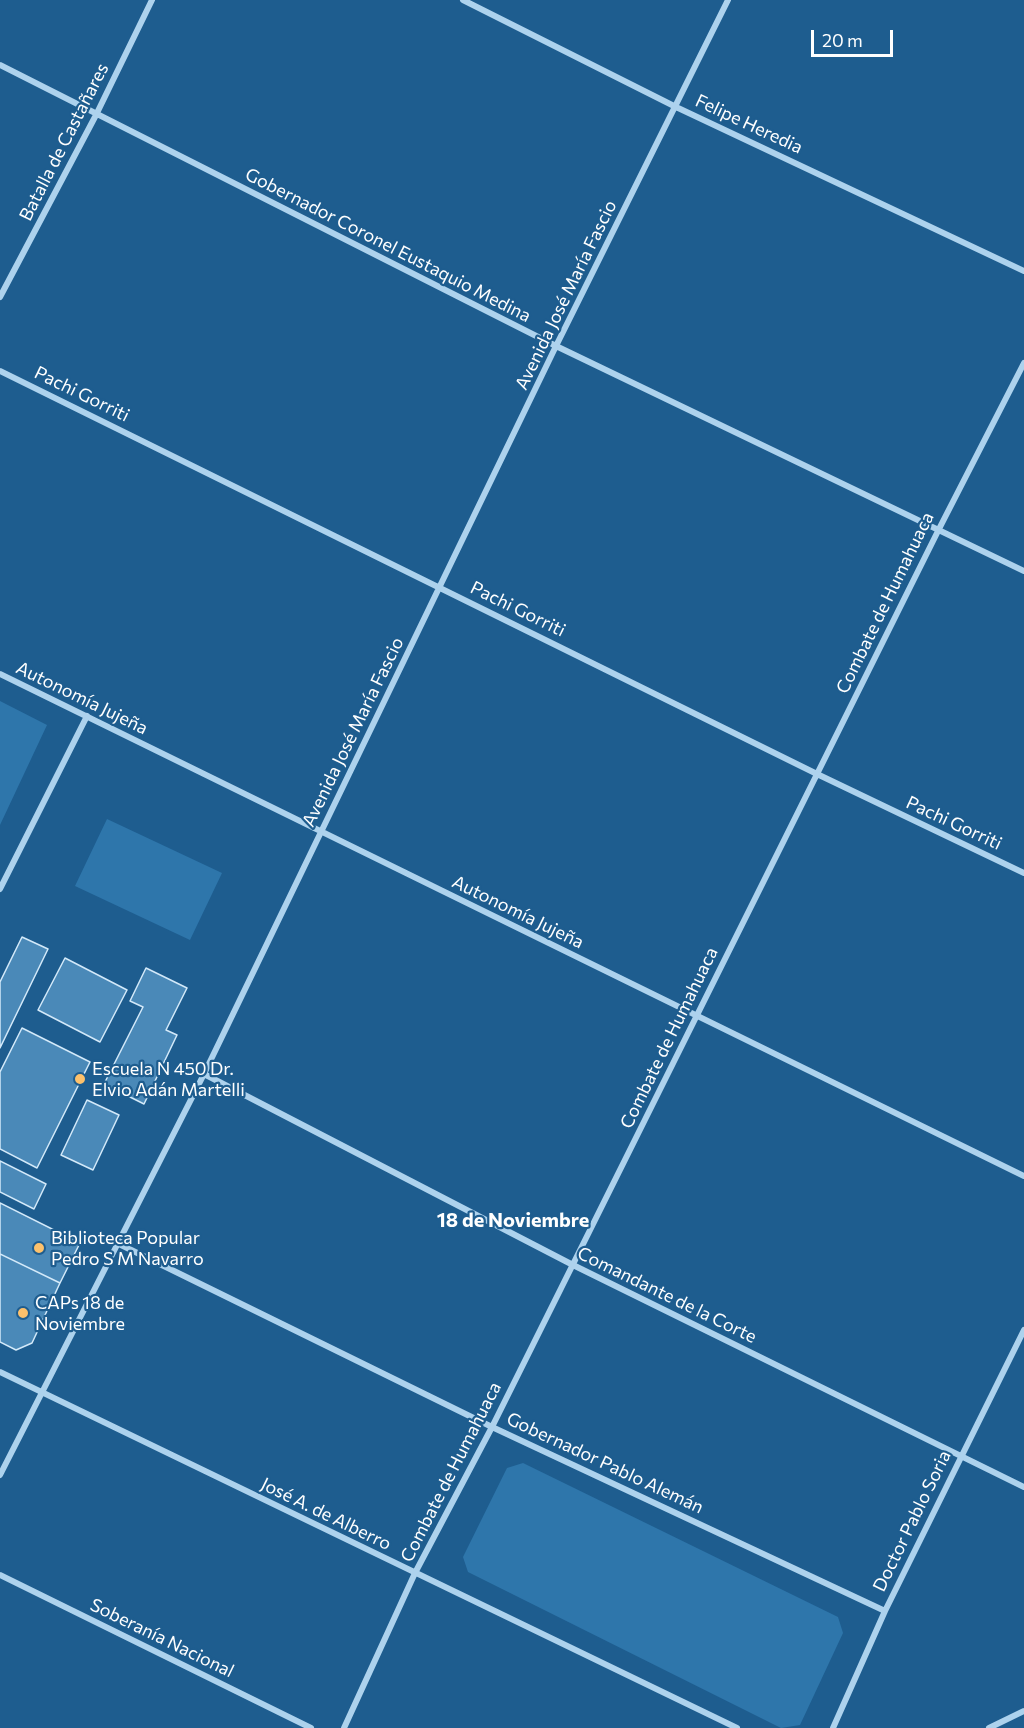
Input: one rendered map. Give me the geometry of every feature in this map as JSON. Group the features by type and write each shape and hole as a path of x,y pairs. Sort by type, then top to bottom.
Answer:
{"street":[{"name":"Batalla de Castañares","path":"0,297 96,115 152,0"},
{"name":"Felipe Heredia","path":"463,0 676,107 1024,271"},
{"name":"Avenida José María Fascio","path":"0,1475 204,1074 320,832 441,588 556,346 728,0"},
{"name":"Gobernador Coronel Eustaquio Medina","path":"0,65 556,346 1024,571"},
{"name":"Combate de Humahuaca","path":"344,1728 416,1573 492,1427 1024,363"},
{"name":"Pachi Gorriti","path":"0,371 817,774 1024,873"},
{"name":"Autonomía Jujeña","path":"0,674 1024,1176"},
{"path":"0,889 87,716"},
{"name":"Comandante de la Corte","path":"204,1074 573,1265 1024,1487"},
{"name":"Gobernador Pablo Alemán","path":"119,1244 492,1427 885,1611"},
{"name":"Doctor Pablo Soria","path":"833,1728 885,1611 1024,1330"},
{"name":"José A. de Alberro","path":"0,1372 737,1728"},
{"name":"Soberanía Nacional","path":"0,1575 311,1728"},
{"path":"989,1728 1024,1711"}],"shaded area":[{"path":"0,701 47,725 0,825"},
{"path":"107,819 222,873 190,940 75,886"},
{"path":"523,1463 838,1617 843,1633 800,1725 781,1728 468,1572 463,1557 507,1468"}],"building":[{"path":"22,937 48,949 0,1048 0,982"},
{"path":"65,958 127,990 100,1042 38,1010"},
{"path":"146,968 187,988 166,1030 177,1035 144,1104 104,1084 143,1007 130,1001"},
{"path":"22,1028 90,1062 37,1168 0,1149 0,1072"},
{"path":"87,1100 119,1115 93,1170 61,1155"},
{"path":"0,1161 46,1184 34,1209 0,1192"},
{"name":"Biblioteca Popular Pedro S M Navarro","path":"0,1203 80,1243 60,1283 0,1254"},
{"name":"CAPs 18 de Noviembre","path":"0,1254 60,1283 32,1343 16,1350 0,1342"}],"place":[{"name":"Escuela N 450 Dr. Elvio Adán Martelli","path":"80,1079"},
{"name":"Biblioteca Popular Pedro S M Navarro","path":"39,1248"},
{"name":"CAPs 18 de Noviembre","path":"23,1313"}],"district":[{"name":"18 de Noviembre","path":"513,1220"}]}
